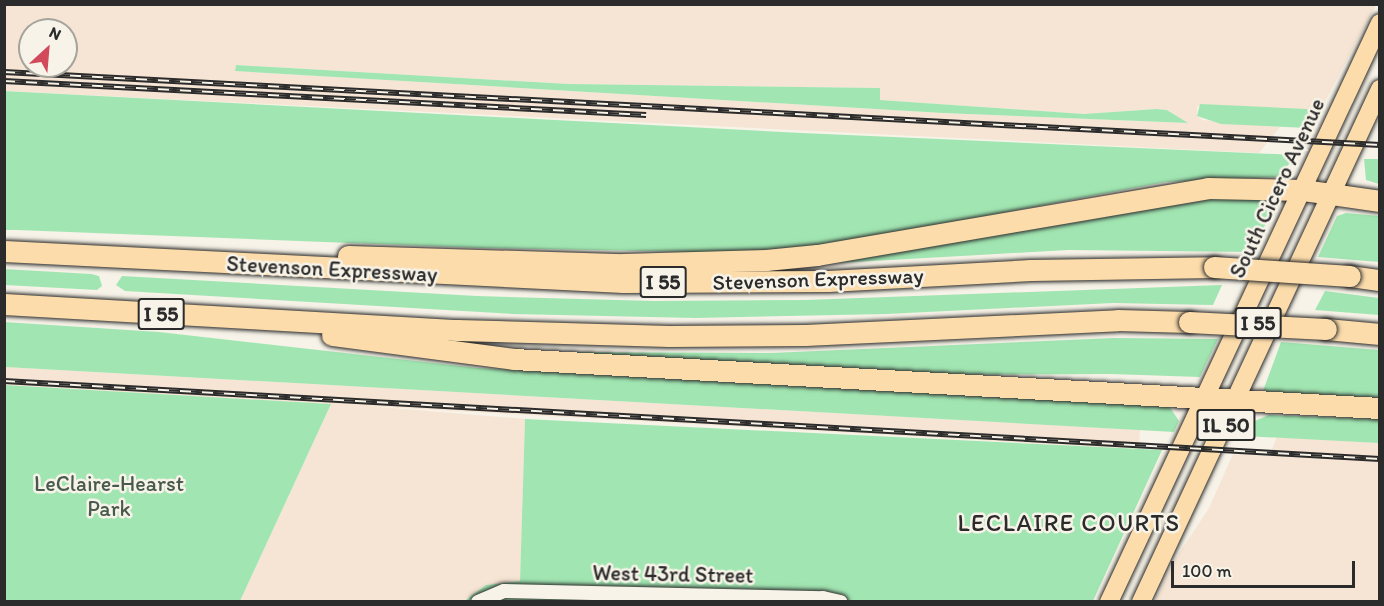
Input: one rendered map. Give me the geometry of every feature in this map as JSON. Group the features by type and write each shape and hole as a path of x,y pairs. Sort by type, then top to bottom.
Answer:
{"highway":[{"path":"203,263 314,254 623,264 766,260 816,255 1159,194 1208,188 1303,190 1380,201"},
{"name":"Stevenson Expressway","path":"4,251 529,279 736,283 1214,267 1380,280"},
{"name":"I 55","path":"4,304 215,317 669,336 816,335 1118,320 1326,329 1380,334"},
{"path":"215,317 514,359 1207,395 1380,408"}],"main road":[{"name":"South Cicero Avenue","path":"1109,602 1380,23"},
{"name":"IL 50","path":"1141,602 1239,398 1380,88"}],"street":[{"name":"West 43rd Street","path":"478,602 504,591 823,598 842,602"}],"shaded area":[{"path":"4,5 1376,5 1311,128 1307,128 1312,116 1307,109 1197,106 1197,116 1203,120 1280,127 1259,153 5,91","holes":["236,65 569,84 880,88 880,100 1084,114 1156,109 1168,110 1187,123 943,113 235,71"]},
{"path":"4,367 1140,430 1139,449 367,406 525,419 520,581 486,585 463,601 240,601 331,404 5,385"},
{"path":"1277,437 1379,443 1379,601 1155,601 1174,561 1209,508 1233,454 1269,456"}],"green space":[{"path":"236,65 569,84 880,88 880,100 1084,114 1156,109 1167,110 1188,123 943,113 235,71"},
{"path":"4,91 802,133 1296,155 1279,177 1166,182 821,247 751,253 479,248 5,230"},
{"path":"1200,104 1307,109 1312,116 1307,128 1221,124 1197,116"},
{"path":"1364,159 1379,159 1379,184 1366,180"},
{"path":"1213,196 1275,198 1255,252 1068,250 819,264"},
{"path":"1346,213 1379,216 1379,262 1318,257 1337,216"},
{"path":"4,269 91,274 99,276 102,286 97,290 5,285"},
{"path":"122,276 477,296 653,301 805,300 1222,285 1213,305 1113,303 886,314 695,318 513,314 125,291 116,285"},
{"path":"1325,291 1379,298 1379,315 1315,310"},
{"path":"4,322 159,332 478,368 903,392 944,390 1169,406 1179,421 1174,432 5,367"},
{"path":"1114,338 1218,339 1200,377 1110,374 891,375 557,352 771,353"},
{"path":"1281,342 1379,350 1379,401 1263,391"},
{"name":"LeClaire-Hearst Park","path":"5,385 331,404 240,601 5,601"},
{"path":"1269,415 1379,419 1379,443 1244,436 1250,423"},
{"path":"525,419 1162,450 1093,601 463,602 486,585 520,581"}],"railway":[{"path":"4,72 1380,145"},
{"path":"4,81 646,115"},
{"path":"4,381 1380,459"}],"district":[{"name":"LECLAIRE COURTS","path":"1069,523"}]}
